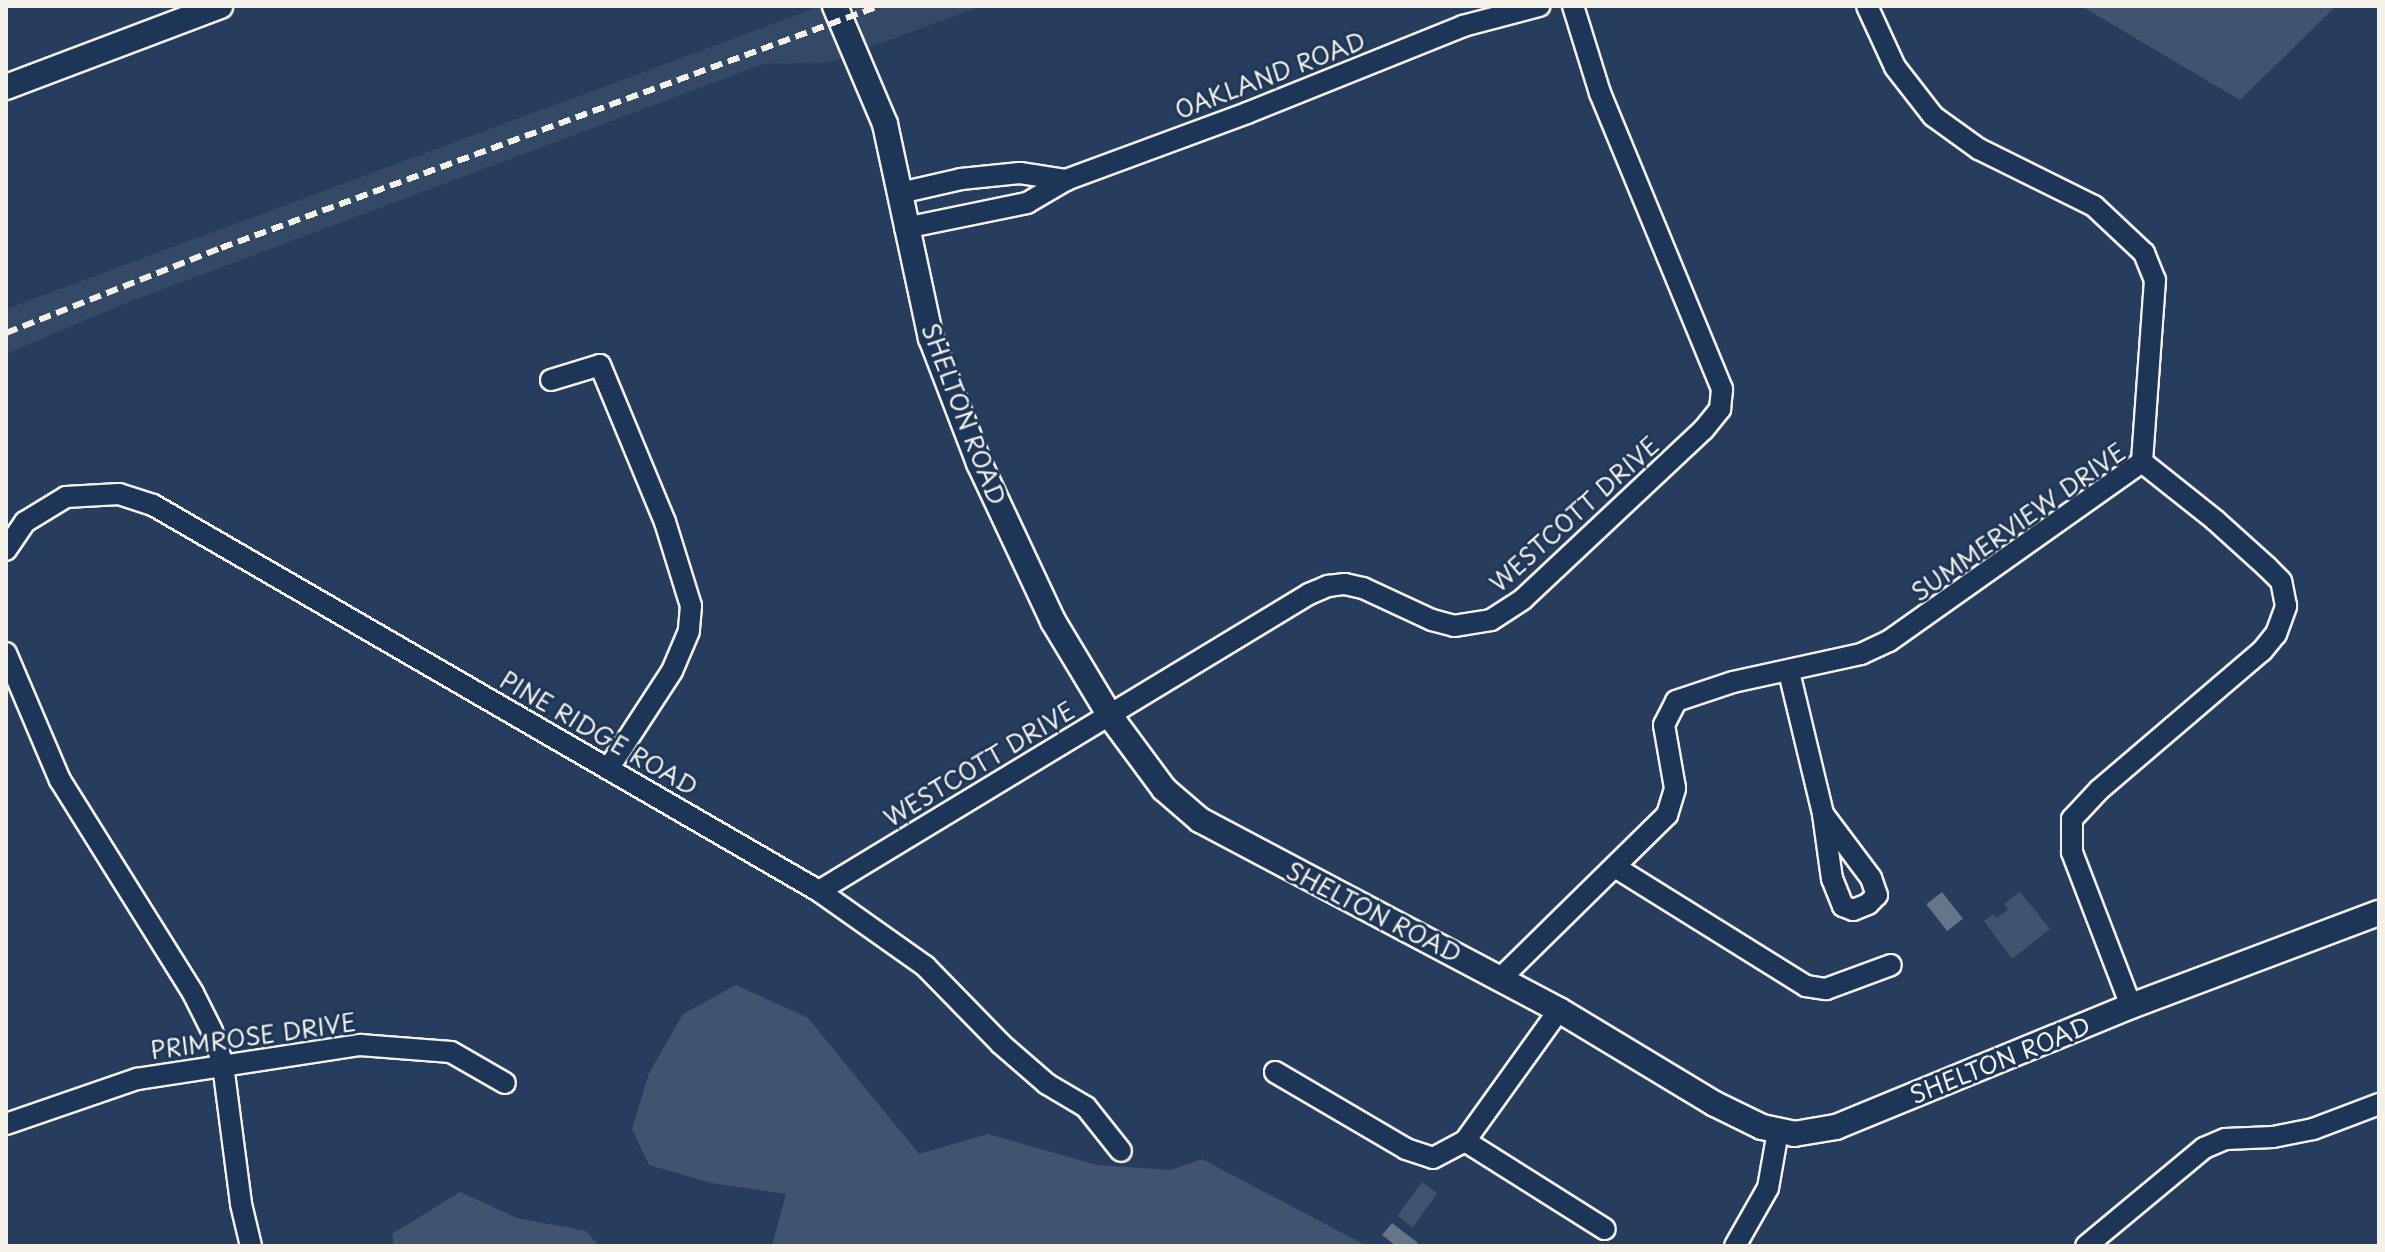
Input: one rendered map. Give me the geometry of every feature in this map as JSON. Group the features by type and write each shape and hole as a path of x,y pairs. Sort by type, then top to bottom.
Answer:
{"street":[{"path":"6,87 220,6"},
{"name":"SHELTON ROAD","path":"835,6 885,124 931,338 979,463 1053,621 1110,716 1164,789 1200,820 1501,978 1715,1104 1762,1127 1794,1134 1836,1127 2131,1006 2379,913"},
{"name":"OAKLAND ROAD","path":"905,228 1027,203 1066,180 1247,113 1463,26 1539,6"},
{"name":"WESTCOTT DRIVE","path":"819,891 1309,594 1328,586 1345,584 1363,588 1432,620 1454,626 1491,620 1523,599 1704,429 1720,409 1722,389 1600,93 1573,6"},
{"path":"1867,6 1895,67 1933,116 1979,149 2094,206 2144,253 2155,280 2142,462"},
{"name":"OAKLAND ROAD","path":"900,193 961,179 1020,173 1066,180"},
{"path":"551,380 600,365 665,522 691,606 689,631 672,671 608,769"},
{"name":"SUMMERVIEW DRIVE","path":"1501,978 1653,832 1674,801 1674,776 1664,725 1676,701 1733,682 1861,654 1911,628 2142,462 2215,520 2281,581 2286,606 2276,634 2262,651 2099,790 2072,819 2072,852 2131,1006"},
{"name":"PINE RIDGE ROAD","path":"6,550 25,522 66,497 119,494 153,505 819,891 925,966 1001,1044 1047,1084 1086,1107 1121,1151"},
{"path":"6,653 60,780 193,993 223,1065 241,1204 251,1246"},
{"path":"1789,672 1823,814"},
{"path":"1615,867 1806,986 1826,989 1891,965"},
{"path":"1275,1072 1406,1149 1433,1158 1465,1141 1559,1010"},
{"name":"PRIMROSE DRIVE","path":"6,1124 137,1079 360,1045 451,1052 505,1083"},
{"path":"2086,1246 2204,1148 2225,1139 2273,1137 2313,1129 2379,1104"},
{"path":"1735,1246 1768,1188 1778,1131"},
{"path":"1465,1141 1605,1229"}],"shaded area":[{"path":"821,6 982,6 827,63 763,64 131,301 6,354 6,309"},
{"path":"2081,6 2336,6 2240,100"},
{"path":"1942,892 1963,919 1947,931 1926,904"},
{"path":"2020,892 2050,929 2012,959 1984,921 1993,914 1997,918 2008,910 2004,904"},
{"path":"736,985 808,1018 919,1154 988,1134 1097,1165 1171,1170 1202,1159 1367,1246 772,1246 786,1194 712,1183 649,1165 632,1129 649,1073 683,1014"},
{"path":"1422,1182 1437,1193 1413,1227 1397,1216"},
{"path":"460,1192 517,1218 586,1231 599,1246 394,1246 392,1234"},
{"path":"1392,1223 1418,1243 1416,1246 1396,1246 1382,1235"}],"railway":[{"path":"6,333 221,248 879,6"}]}
